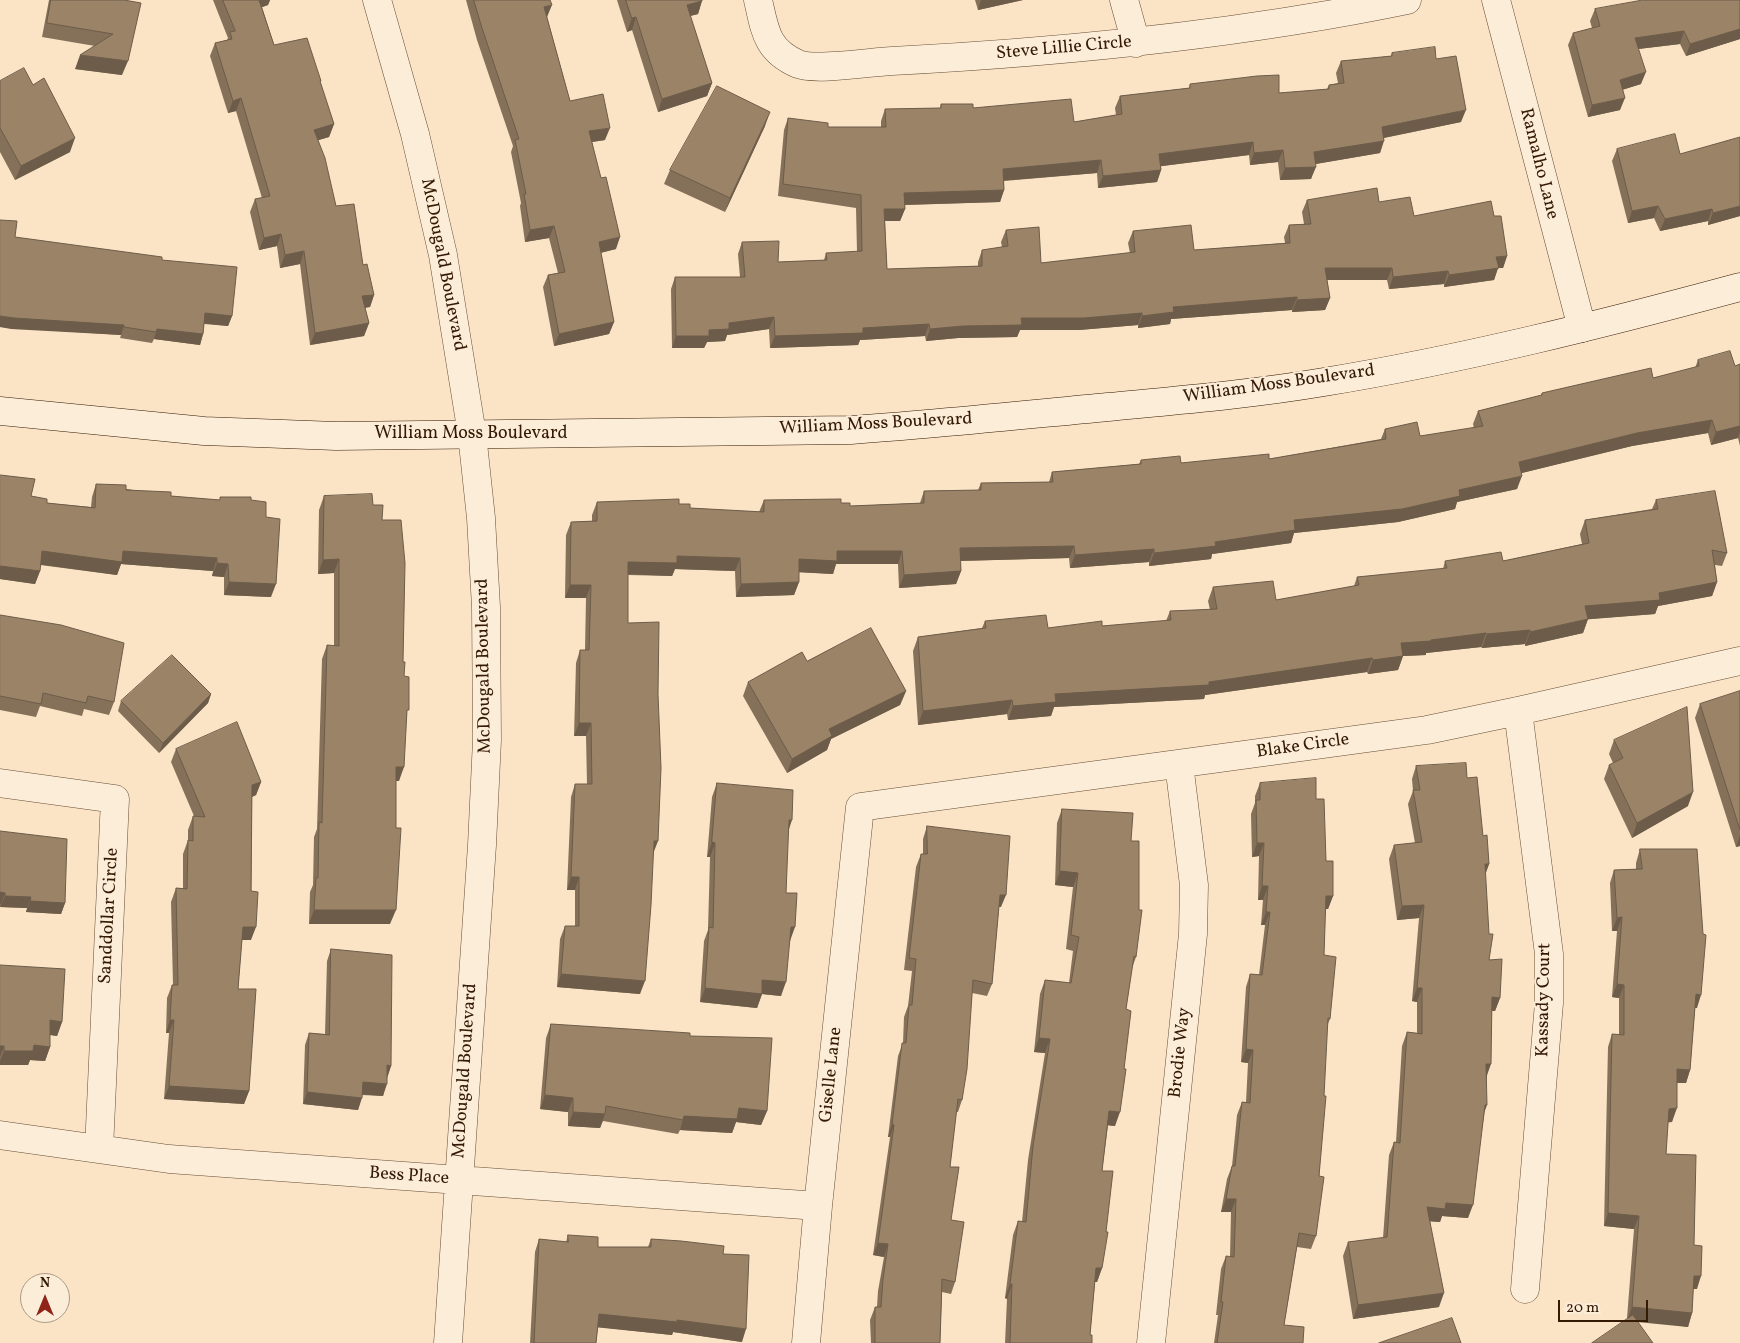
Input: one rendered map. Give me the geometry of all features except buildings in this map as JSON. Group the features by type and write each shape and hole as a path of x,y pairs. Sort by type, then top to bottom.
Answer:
{"street":[{"name":"McDougald Boulevard","path":"377,0 415,134 443,255 472,434 481,518 486,607 487,740 482,855 448,1343"},
{"name":"Steve Lillie Circle","path":"758,0 766,36 772,44 784,56 800,64 824,66 984,56 1193,36 1293,21 1407,0"},
{"path":"1124,0 1136,42"},
{"name":"Ramalho Lane","path":"1496,0 1582,328"},
{"name":"William Moss Boulevard","path":"0,410 204,431 336,436 851,430 1237,394 1315,383 1451,357 1582,328 1740,287"},
{"name":"Blake Circle","path":"860,806 1427,730 1740,661"},
{"name":"Kassady Court","path":"1518,711 1549,954 1549,1003 1525,1289"},
{"name":"Brodie Way","path":"1151,1343 1193,934 1194,885 1179,764"},
{"name":"Sanddollar Circle","path":"0,783 115,799 99,1149"},
{"name":"Giselle Lane","path":"806,1343 818,1206 860,806"},
{"name":"Bess Place","path":"0,1135 169,1159 818,1206"}]}
